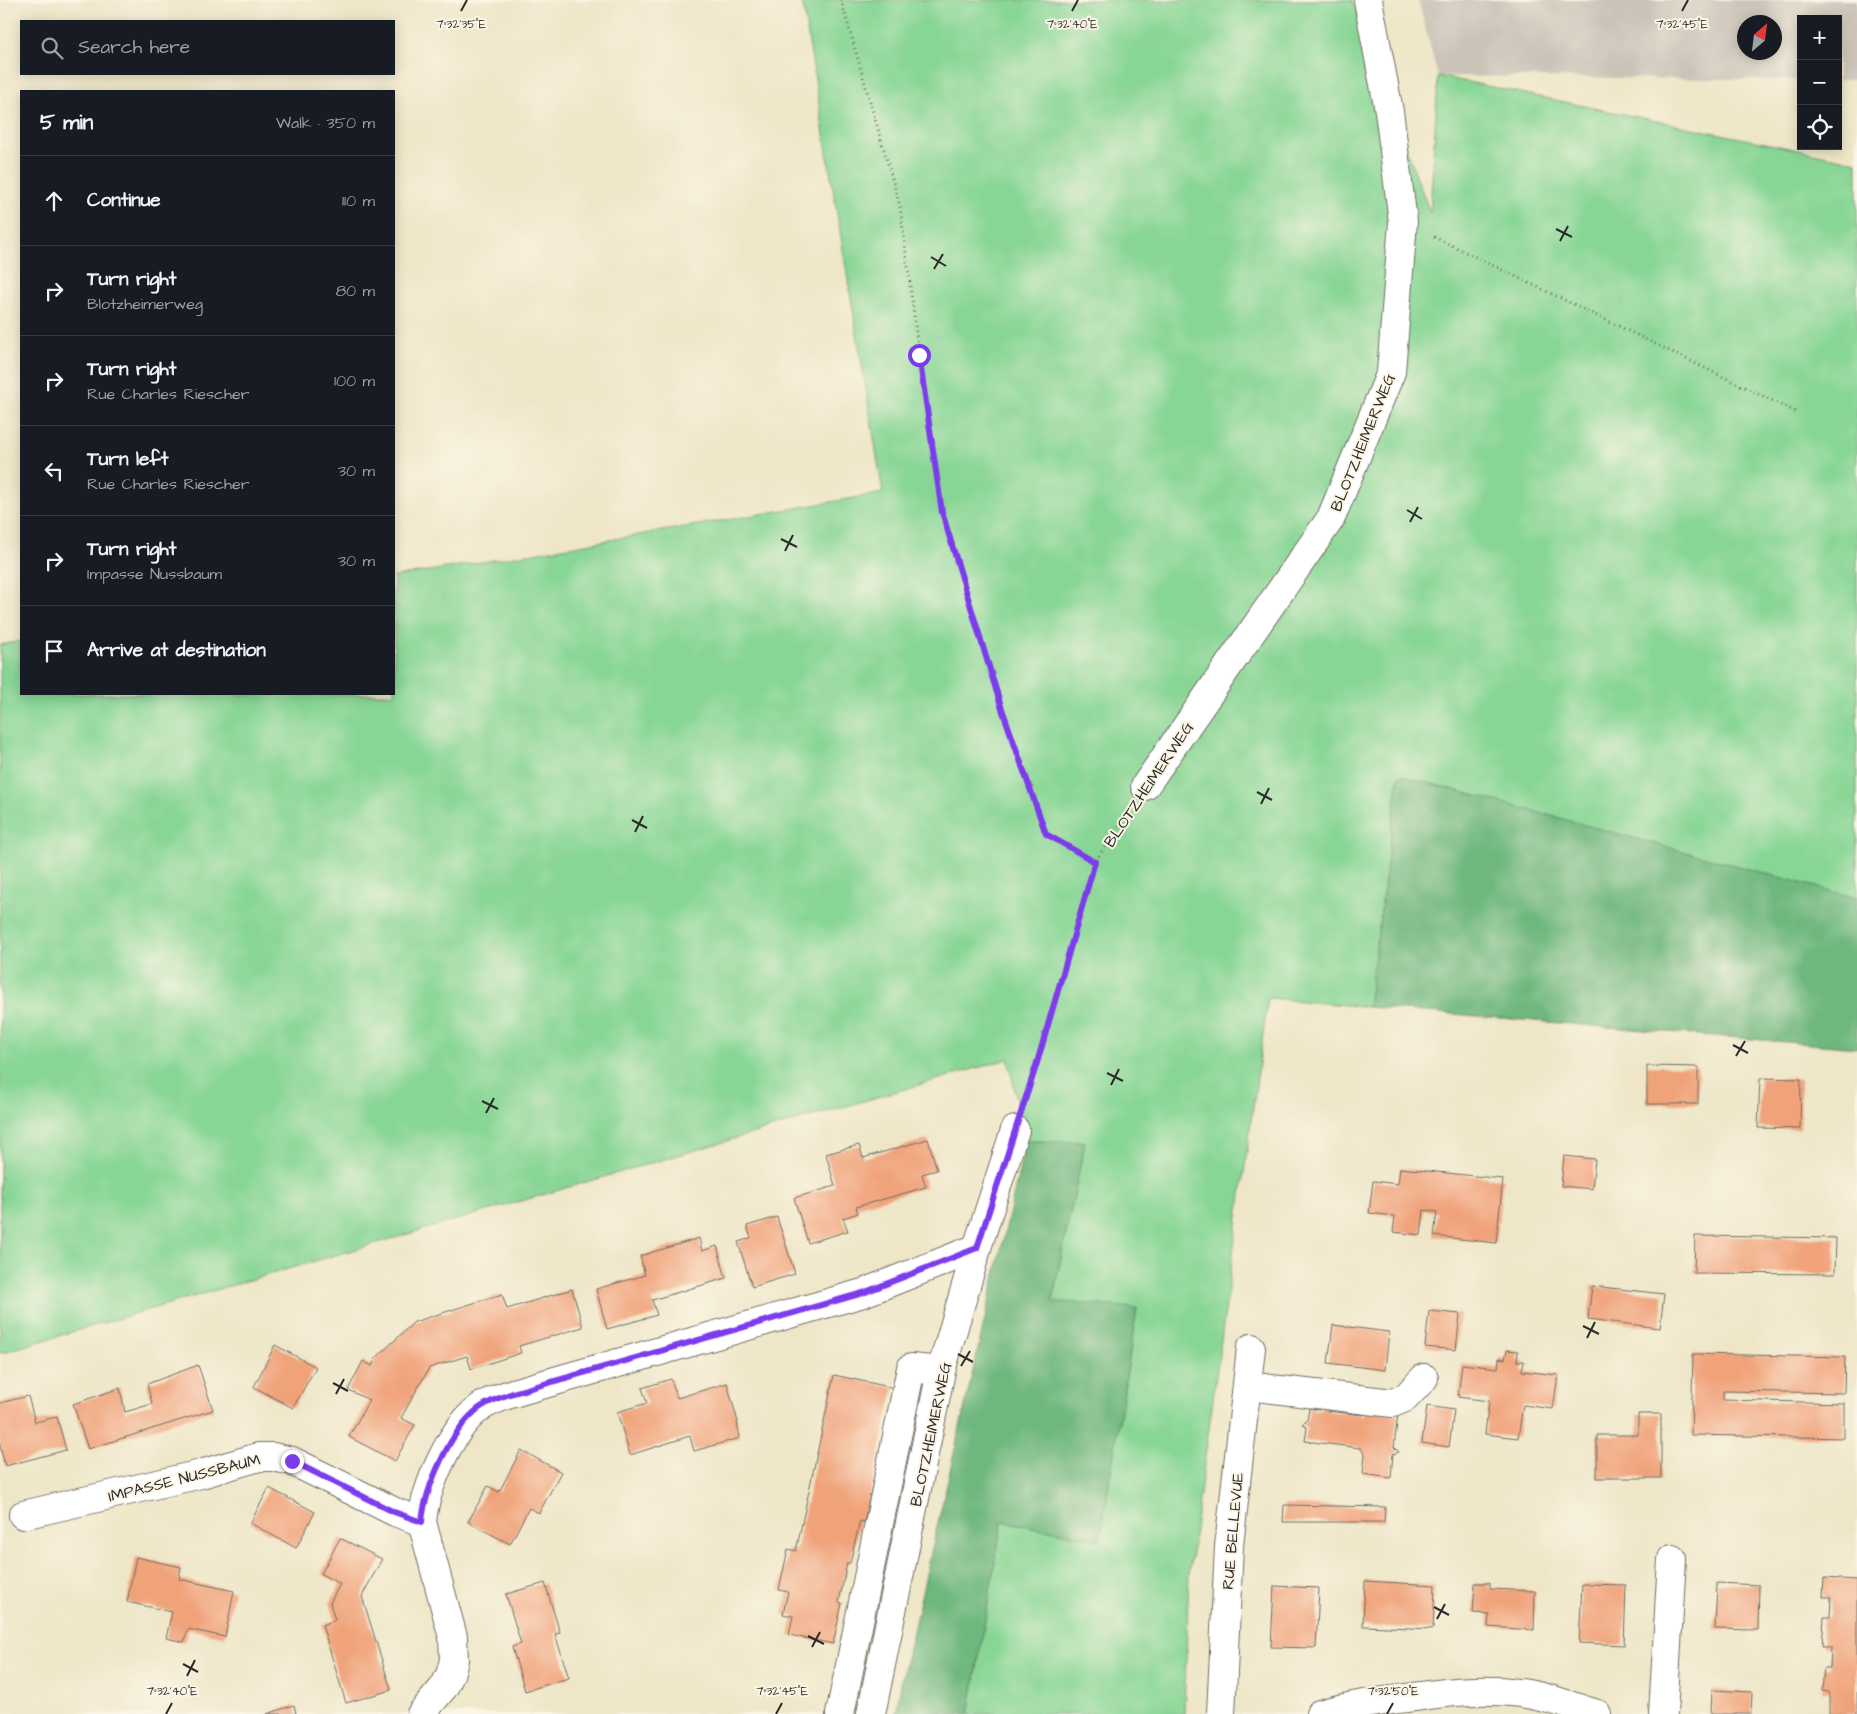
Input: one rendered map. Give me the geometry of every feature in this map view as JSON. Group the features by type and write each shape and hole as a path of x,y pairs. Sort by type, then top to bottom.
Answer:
{"street":[{"name":"BLOTZHEIMERWEG","path":"1145,786 1331,518 1392,372 1403,222 1389,111 1368,0"},
{"name":"BLOTZHEIMERWEG","path":"871,1714 941,1371 977,1248 1015,1130"},
{"path":"421,1714 444,1687 454,1660 453,1637 422,1522 423,1508 430,1484 464,1422 479,1408 513,1393 863,1293 977,1248"},
{"name":"RUE BELLEVUE","path":"1221,1714 1229,1546 1251,1348"},
{"path":"840,1714 911,1368 941,1371"},
{"path":"1247,1386 1393,1403 1405,1398 1424,1378"},
{"name":"IMPASSE NUSSBAUM","path":"23,1515 201,1474 259,1457 273,1456 292,1461 394,1512 422,1522"},
{"path":"1663,1714 1672,1558"},
{"path":"1320,1714 1345,1707 1385,1707 1457,1691 1520,1693 1545,1698 1597,1714"}],"path":[{"path":"841,0 900,206 942,512 1001,706 1046,834 1095,862"},
{"path":"1403,222 1798,413"},
{"name":"BLOTZHEIMERWEG","path":"1015,1130 1037,1063 1095,862 1145,786"}],"shaded area":[{"path":"1418,0 1857,0 1857,80 1842,80 1842,15 1797,15 1797,80 1438,76"}],"green space":[{"path":"802,0 1352,0 1430,213 1438,76 1857,162 1857,898 1399,776 1368,1007 1268,998 1189,1574 1184,1714 969,1714 1002,1521 1100,1540 1137,1309 1052,1302 1085,1142 1026,1141 1008,1059 0,1353 0,645 20,641 20,695 395,695 395,577 883,493"},
{"path":"1399,775 1857,898 1857,1048 1368,1007"},
{"path":"1026,1141 1085,1142 1052,1301 1137,1308 1100,1540 1002,1521 969,1714 896,1714 901,1683"}],"building":[{"path":"1647,1066 1698,1067 1698,1104 1647,1104"},
{"path":"1760,1078 1801,1079 1800,1129 1758,1128"},
{"path":"928,1139 937,1170 922,1174 926,1187 856,1207 858,1213 843,1218 848,1231 808,1243 794,1198 835,1186 826,1154 859,1145 863,1158"},
{"path":"1564,1156 1595,1159 1592,1189 1561,1186"},
{"path":"1400,1168 1503,1179 1496,1243 1434,1236 1437,1212 1424,1210 1421,1235 1393,1232 1395,1216 1369,1213 1373,1181 1398,1184"},
{"path":"777,1217 795,1274 752,1287 738,1242 751,1238 747,1226"},
{"path":"1695,1236 1836,1238 1835,1274 1694,1273"},
{"path":"699,1238 702,1251 717,1246 726,1278 652,1300 657,1315 607,1329 596,1289 645,1275 640,1256"},
{"path":"1592,1286 1664,1294 1660,1328 1588,1319"},
{"path":"572,1289 583,1327 519,1346 521,1353 471,1369 467,1356 429,1368 401,1418 415,1425 395,1461 349,1437 369,1400 348,1390 363,1361 372,1366 375,1359 414,1322 502,1294 507,1309"},
{"path":"1429,1311 1460,1314 1456,1350 1425,1347"},
{"path":"1333,1325 1389,1332 1385,1370 1328,1363"},
{"path":"275,1345 316,1367 293,1408 254,1387"},
{"path":"1507,1350 1518,1351 1517,1361 1524,1361 1522,1371 1558,1375 1553,1409 1523,1405 1518,1438 1485,1434 1489,1401 1458,1397 1462,1364 1498,1368 1499,1358 1505,1359"},
{"path":"1693,1354 1845,1357 1844,1393 1723,1391 1723,1400 1844,1403 1844,1438 1691,1435"},
{"path":"198,1365 213,1410 88,1449 73,1404 120,1388 125,1412 152,1404 147,1384"},
{"path":"834,1375 894,1388 864,1522 860,1521 850,1563 847,1563 839,1602 842,1603 833,1644 789,1635 793,1616 783,1614 788,1592 779,1590 788,1549 796,1551"},
{"path":"671,1379 677,1398 727,1383 738,1422 740,1438 694,1451 690,1436 630,1455 617,1412 647,1403 642,1388"},
{"path":"28,1396 35,1422 57,1417 66,1450 5,1466 0,1446 0,1403"},
{"path":"1324,1404 1327,1411 1364,1415 1365,1410 1398,1414 1394,1447 1399,1452 1393,1454 1391,1478 1363,1474 1365,1454 1360,1448 1305,1441 1307,1428 1302,1424 1307,1421 1309,1408 1319,1410"},
{"path":"1427,1406 1454,1410 1449,1447 1422,1443"},
{"path":"1638,1414 1661,1414 1661,1478 1597,1478 1597,1435 1638,1435"},
{"path":"521,1450 561,1472 539,1513 529,1508 510,1544 468,1522 488,1486 499,1492"},
{"path":"269,1488 315,1512 296,1548 250,1523"},
{"path":"1284,1505 1385,1507 1384,1522 1283,1522"},
{"path":"340,1538 382,1559 362,1596 391,1690 346,1703 322,1625 335,1620 330,1603 340,1584 321,1574"},
{"path":"136,1557 181,1567 179,1579 234,1591 225,1637 188,1629 184,1642 166,1638 172,1612 127,1602"},
{"path":"1824,1578 1857,1580 1857,1714 1829,1714 1829,1692 1822,1691 1824,1668 1830,1668 1831,1647 1822,1647 1824,1617 1830,1617 1831,1597 1823,1597"},
{"path":"1365,1581 1435,1585 1433,1629 1363,1626"},
{"path":"545,1583 560,1633 555,1634 569,1678 525,1691 512,1647 521,1644 506,1594"},
{"path":"1475,1583 1490,1583 1490,1589 1535,1591 1534,1630 1488,1627 1489,1614 1473,1613"},
{"path":"1717,1583 1759,1585 1758,1630 1715,1629"},
{"path":"1582,1584 1626,1585 1624,1645 1579,1643"},
{"path":"1274,1586 1319,1588 1316,1648 1271,1647"},
{"path":"1712,1690 1752,1692 1751,1714 1711,1714"},
{"path":"294,1705 296,1714 267,1714"}],"route":[{"path":"292,1461 394,1512 422,1522 423,1508 430,1484 453,1440 464,1422 479,1408 495,1400 513,1393 863,1293 977,1248 1037,1063 1095,862 1046,834 1001,706 942,512 919,355"}]}
